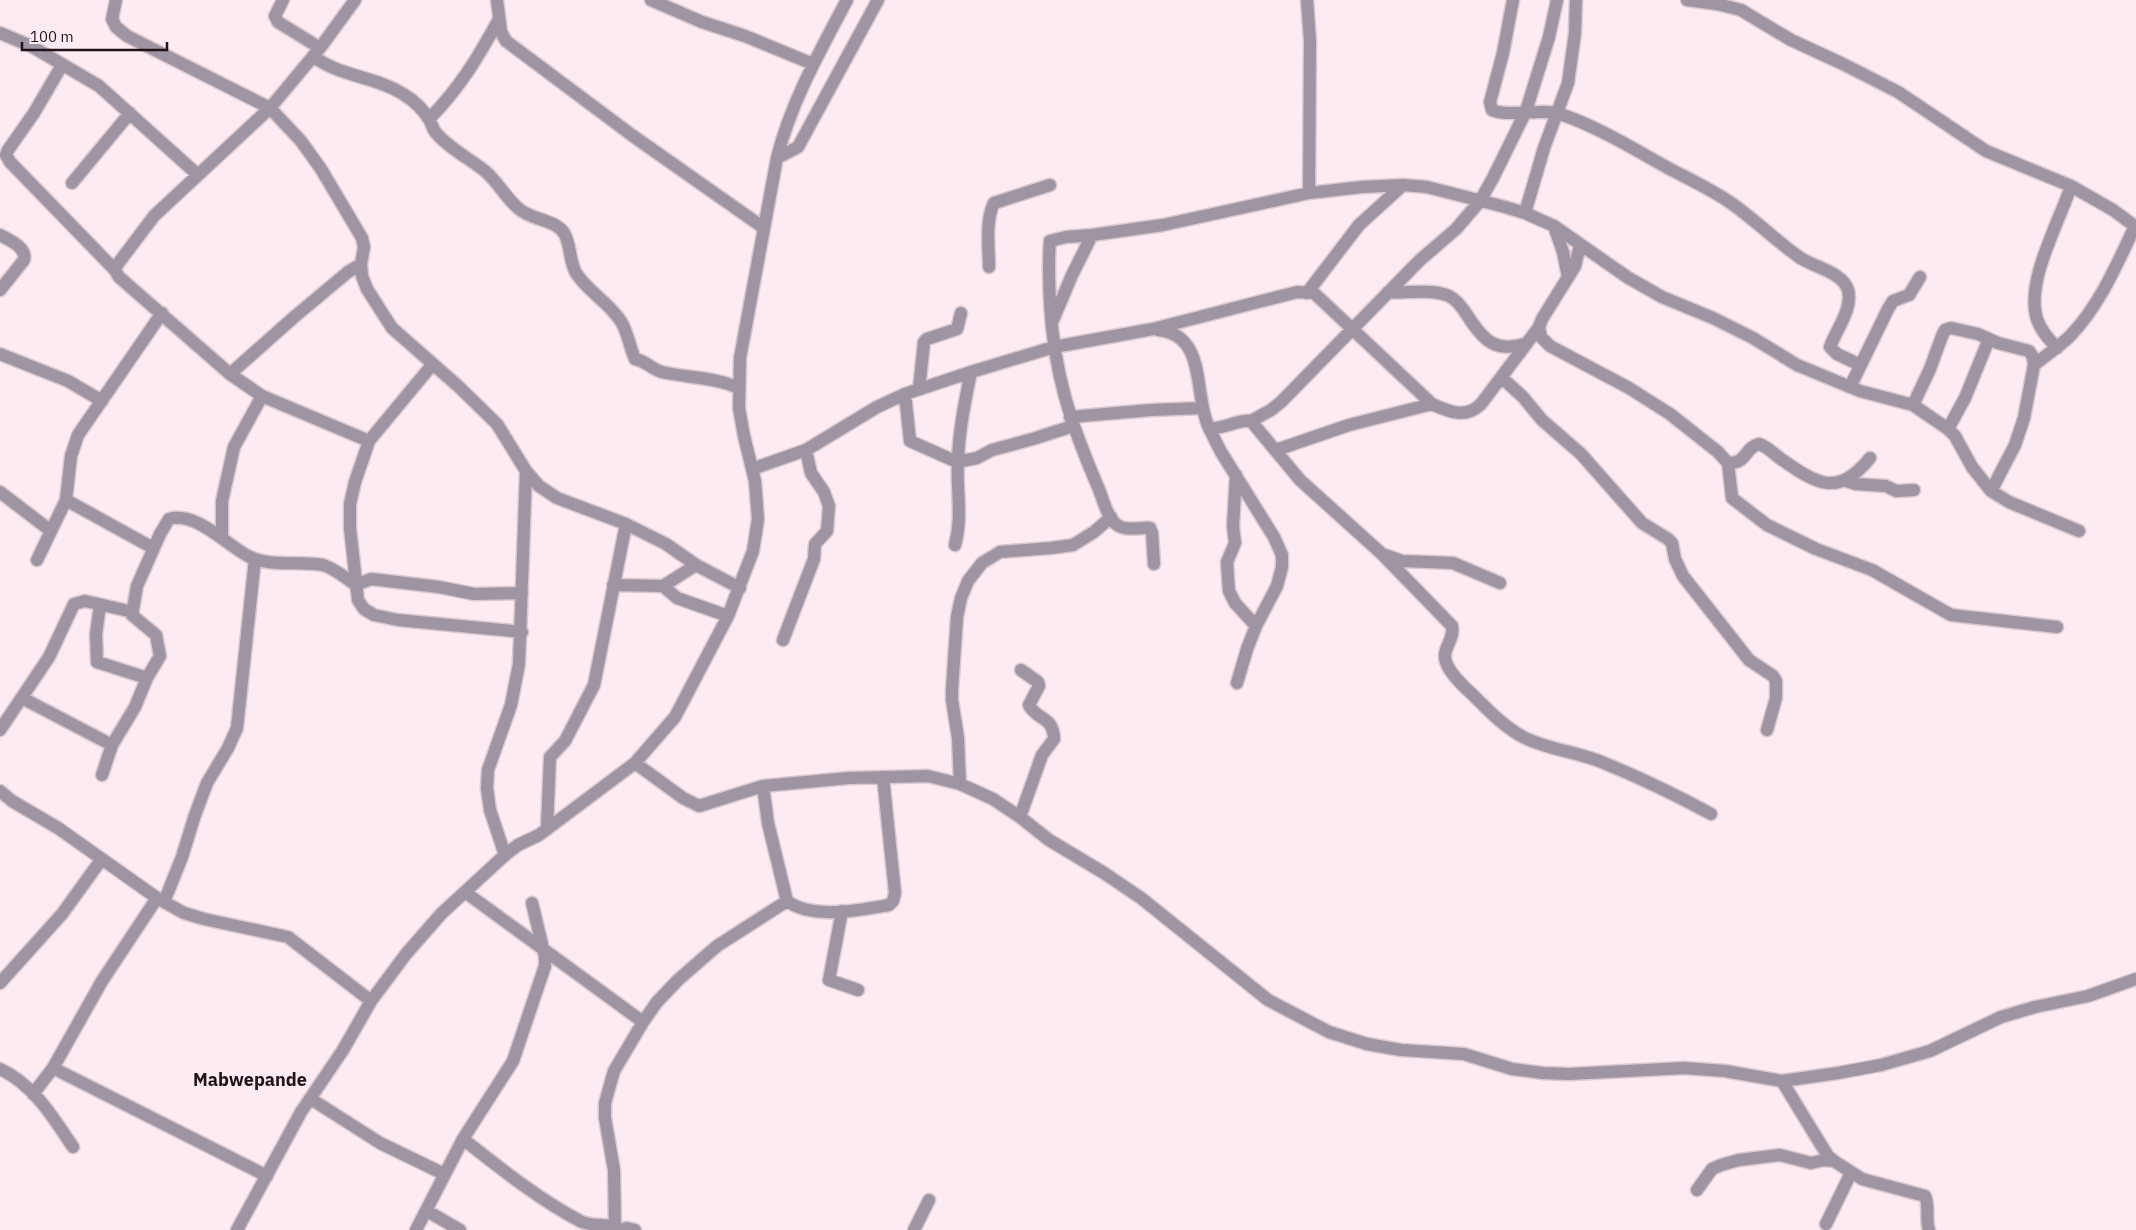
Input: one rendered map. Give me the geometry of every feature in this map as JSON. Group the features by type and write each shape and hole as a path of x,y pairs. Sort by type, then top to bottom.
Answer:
{"street":[{"path":"116,0 112,10 112,20 128,36 270,108 301,141 362,238 364,248 361,264 362,276 367,289 392,328 498,424 526,471 538,486 557,498 626,524 666,544 696,565 740,588"},
{"path":"283,0 275,16 278,22 316,52 326,66 338,71 370,78 404,94 429,119 437,134 485,171 517,208 525,214 559,228 565,234 575,270 590,291 611,310 622,324 634,359 644,361 650,367 662,372 726,382 739,388"},
{"path":"116,270 117,265 154,216 270,108 316,52 355,0"},
{"path":"651,0 702,22 745,36 813,64"},
{"path":"237,1230 301,1112 343,1050 371,1001 406,954 441,914 505,855 518,845 539,835 547,827 635,763 675,717 728,616 753,551 758,519 758,498 741,417 739,388 740,358 777,158 783,134 813,64 847,0"},
{"path":"777,158 798,147 878,0"},
{"path":"1307,0 1310,41 1309,193"},
{"path":"1513,0 1490,107 1492,110 1504,113 1526,111 1556,113 1592,127 1712,190 1745,213 1799,257 1838,277 1848,290 1848,300 1845,314 1830,347 1837,354 1860,365"},
{"path":"1209,428 1220,428 1244,420 1251,421 1272,410 1419,261 1456,229 1480,200 1526,111 1549,37 1557,0"},
{"path":"1525,213 1556,113 1568,83 1575,33 1576,0"},
{"path":"1687,0 1741,5 1791,40 1898,92 1986,151 2071,186 2113,210 2135,226 2118,264 2083,320 2057,348 2034,365"},
{"path":"498,1 501,32 506,41 633,136 764,228"},
{"path":"429,119 448,99 474,65 499,19"},
{"path":"0,33 31,46 99,86 198,175"},
{"path":"62,65 34,113 8,150 6,155 10,162 116,270 118,277 162,313 230,374 262,396 370,441"},
{"path":"72,183 130,113"},
{"path":"989,267 988,234 994,203 1050,185"},
{"path":"1307,293 1359,225 1403,185"},
{"path":"1154,564 1150,528 1124,528 1115,523 1071,421 1062,390 1054,347 1049,273 1050,242 1066,236 1092,235 1163,226 1309,193 1403,185 1427,187 1525,213 1554,226 1580,245 1662,297 1713,318 1753,338 1803,368 1872,395 1913,405 1948,429 1960,443 1972,467 1991,491 2017,506 2079,531"},
{"path":"2057,348 2046,336 2036,318 2036,283 2040,265 2071,186"},
{"path":"1554,226 1563,252 1568,277"},
{"path":"0,235 24,250 25,256 24,260 0,290"},
{"path":"1052,324 1072,275 1092,235"},
{"path":"752,469 806,450 877,407 919,388 1054,347 1153,329 1284,295 1307,293 1314,293 1318,296 1432,404 1447,411 1468,413 1475,410 1502,378 1539,327 1550,305 1575,266 1580,245"},
{"path":"230,374 293,318 348,272 361,264"},
{"path":"1850,386 1893,301 1909,295 1920,277"},
{"path":"1388,292 1432,292 1450,297 1460,304 1479,332 1497,346 1510,348 1525,344"},
{"path":"37,560 66,500 71,456 78,435 162,313"},
{"path":"919,388 924,342 927,339 957,329 962,314"},
{"path":"1539,327 1541,337 1550,346 1622,384 1670,414 1718,452 1728,463 1732,498 1767,525 1789,537 1872,570 1951,615 2057,626"},
{"path":"1913,405 1945,330 1958,328 1989,338 1998,343 2030,350 2034,365 2024,418 2015,445 1991,491"},
{"path":"1153,329 1172,332 1183,339 1192,354 1209,428 1274,536 1282,555 1282,567 1277,586 1256,626 1237,683"},
{"path":"1948,429 1965,398 1989,338"},
{"path":"0,354 68,382 102,401"},
{"path":"432,365 370,441 355,482 350,504 350,528 358,600 364,609 374,616 522,632"},
{"path":"956,545 960,504 957,462 960,427 971,372"},
{"path":"1502,378 1523,397 1542,420 1581,454 1642,523 1672,543 1675,559 1683,576 1749,660 1773,676 1776,681 1776,698 1767,730"},
{"path":"905,394 910,441 957,462 977,458 992,450 1036,438 1071,421 1150,410 1203,408"},
{"path":"222,536 222,501 234,447 262,396"},
{"path":"1276,450 1349,426 1432,404"},
{"path":"1251,421 1300,480 1382,554 1452,626 1451,638 1444,652 1446,665 1469,691 1515,732 1542,745 1608,764 1660,787 1711,814"},
{"path":"1728,463 1741,461 1755,445 1759,444 1823,484 1846,480 1856,484 1886,486 1896,491 1914,490"},
{"path":"783,640 814,559 815,544 827,531 829,520 829,506 824,492 811,473 806,450"},
{"path":"1846,480 1870,458"},
{"path":"505,855 490,810 486,788 488,770 511,705 519,664 522,632 526,471"},
{"path":"1236,475 1236,503 1233,526 1235,543 1228,562 1229,591 1235,603 1256,626"},
{"path":"0,492 51,530"},
{"path":"66,500 153,548"},
{"path":"960,784 958,738 952,689 957,617 961,598 968,581 982,563 1000,552 1051,548 1073,544 1094,532 1111,516"},
{"path":"102,775 112,745 135,707 147,678 160,656 158,642 152,631 132,615 137,586 153,548 169,519 176,517 186,519 222,536 254,559 324,566 356,585"},
{"path":"547,827 550,758 565,741 594,685 626,524"},
{"path":"1382,554 1402,561 1454,563 1500,583"},
{"path":"33,1094 53,1068 102,981 161,900 182,857 194,815 207,783 228,748 237,728 254,559"},
{"path":"613,585 663,586 696,565"},
{"path":"356,585 370,579 474,594 522,593"},
{"path":"663,586 677,598 728,616"},
{"path":"0,730 48,657 74,604 85,601 133,612"},
{"path":"100,605 96,634 96,662 147,678"},
{"path":"1020,817 1042,755 1054,739 1047,719 1031,710 1029,705 1038,682 1021,670"},
{"path":"22,698 112,745"},
{"path":"635,763 683,798 699,806 763,786 849,778 928,776 960,784 993,798 1049,840 1141,898 1268,1000 1329,1032 1367,1044 1401,1050 1464,1054 1512,1069 1569,1074 1684,1068 1725,1071 1782,1081 1846,1072 1881,1065 1922,1053 2001,1017 2035,1007 2088,996 2136,979"},
{"path":"763,786 768,822 787,900 793,905 819,911 842,911 888,904 892,901 895,893 883,777"},
{"path":"0,791 12,801 58,828 101,860 161,900 184,913 204,920 288,937 371,1001"},
{"path":"0,983 62,914 101,860"},
{"path":"465,892 643,1022"},
{"path":"619,1229 614,1170 604,1103 614,1071 643,1022 657,1002 673,986 717,946 787,900"},
{"path":"416,1230 463,1139 512,1061 544,971 545,957 532,903"},
{"path":"842,911 830,980 858,990"},
{"path":"53,1068 267,1176"},
{"path":"0,1069 16,1076 33,1094 52,1116 73,1147"},
{"path":"1782,1081 1828,1156 1834,1161 1851,1173 1873,1183 1925,1196 1929,1230"},
{"path":"311,1098 380,1143 444,1174"},
{"path":"463,1139 516,1179 578,1220 592,1226 635,1230"},
{"path":"1697,1190 1712,1170 1721,1165 1739,1160 1780,1155 1811,1164 1824,1160 1834,1161"},
{"path":"1826,1224 1851,1173"},
{"path":"914,1230 929,1200"},
{"path":"427,1211 460,1230"}],"district":[{"name":"Mabwepande","path":"250,1079"}]}
